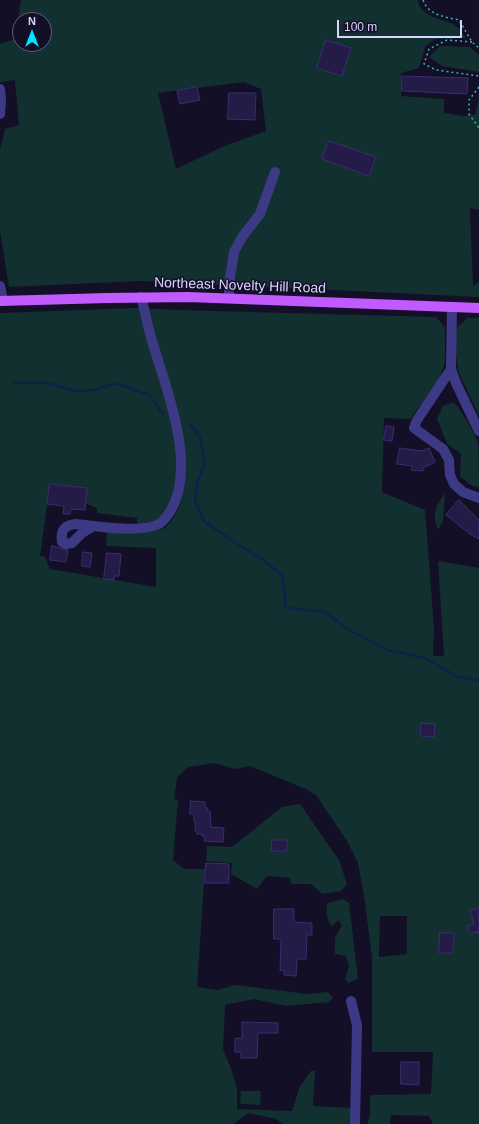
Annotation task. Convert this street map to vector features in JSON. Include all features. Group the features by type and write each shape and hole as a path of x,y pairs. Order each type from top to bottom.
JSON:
{"main road":[{"name":"Northeast Novelty Hill Road","path":"2,301 141,297 229,298 479,308"}],"street":[{"path":"0,88 0,114"},
{"path":"229,298 229,284 234,252 242,238 260,214 275,172"},
{"path":"0,286 2,301"},
{"path":"94,526 139,529 158,525 166,518 173,506 179,485 180,453 176,421 151,339 141,297"},
{"path":"452,308 451,369 456,383 479,431"},
{"path":"451,369 417,420 414,428 443,449 449,460 450,475 454,484 463,492 479,498"},
{"path":"351,1000 357,1025 355,1124"}],"path":[{"path":"423,0 425,6 437,14 459,20 472,42 479,48"},
{"path":"472,42 447,40 429,49 424,64 436,70 479,76"},
{"path":"479,87 469,100 469,114 479,128"}],"green space":[{"path":"21,0 418,0 423,10 432,16 455,25 466,38 435,39 425,47 419,68 401,73 401,96 444,99 444,113 463,116 475,115 479,99 479,210 470,208 473,286 479,282 479,297 140,281 9,287 0,231 0,150 5,129 19,125 15,80 0,82 0,44 12,40 12,52 52,52 52,12 19,12","holes":["244,82 261,89 266,131 222,147 176,169 158,93"]},
{"path":"440,46 470,47 479,55 479,72 442,66 429,57"},
{"path":"136,308 436,317 445,327 445,362 439,380 410,419 384,418 382,492 425,510 434,628 433,656 444,656 438,561 479,568 479,1124 433,1124 429,1116 391,1115 390,1124 367,1124 370,1115 370,1095 431,1094 433,1052 372,1052 372,957 358,863 347,841 316,795 306,789 250,766 235,769 214,763 188,767 177,777 174,799 178,800 173,860 184,869 205,869 197,987 218,990 235,985 307,994 328,992 333,998 329,1002 286,1006 254,999 225,1005 223,1049 237,1088 237,1109 292,1111 300,1086 311,1071 315,1071 313,1106 351,1108 351,1124 283,1124 276,1119 249,1113 235,1124 0,1124 0,313","holes":["182,431 185,466 184,489 177,511 171,521 166,527 150,532 107,531 106,546 156,548 156,587 50,569 45,557 40,556 50,484 87,488 85,503 97,508 97,513 137,518 137,525 154,522 165,514 171,503 180,462","380,916 407,916 407,954 379,957"]},
{"path":"468,318 479,318 479,416 458,371 455,345 455,329"},
{"path":"454,402 468,422 478,443 479,487 472,486 460,476 461,454 447,444 437,419 443,406"},
{"path":"445,493 443,521 438,530 435,515 439,502"},
{"path":"300,804 339,860 347,884 341,891 322,894 311,884 291,884 290,878 267,876 257,889 231,874 232,863 206,861 207,846 232,847 282,807"},
{"path":"343,899 349,903 358,979 348,983 345,979 349,966 346,956 335,954 335,938 342,925 338,920 332,927 327,913 327,903"},
{"path":"241,1091 261,1091 260,1105 240,1104"}],"building":[{"path":"326,40 351,48 342,76 317,68"},
{"path":"402,76 468,78 467,94 402,91"},
{"path":"197,87 200,100 180,104 177,91"},
{"path":"229,93 256,93 255,120 228,119"},
{"path":"329,141 376,157 369,176 322,159"},
{"path":"386,426 394,427 392,441 384,440"},
{"path":"400,448 421,451 429,448 435,462 423,468 423,471 411,470 412,466 397,464"},
{"path":"50,484 87,488 85,510 71,509 70,514 63,514 64,506 47,504"},
{"path":"459,500 479,520 479,539 470,534 446,515"},
{"path":"52,546 68,550 66,562 50,560"},
{"path":"83,552 92,553 90,567 82,566"},
{"path":"107,553 121,554 119,576 114,576 114,580 104,579"},
{"path":"421,723 435,724 434,737 421,736"},
{"path":"191,801 205,802 205,808 208,808 207,811 210,811 211,827 224,828 223,842 204,841 205,836 202,836 202,834 197,834 195,830 196,822 194,822 194,814 190,814"},
{"path":"272,840 287,840 287,851 272,851"},
{"path":"206,863 229,864 229,883 205,883"},
{"path":"479,908 479,934 477,931 470,934 467,926 474,924 470,911"},
{"path":"274,909 294,909 294,922 312,923 312,935 307,935 306,959 297,959 296,976 284,975 284,971 280,970 281,939 274,939"},
{"path":"440,933 454,933 453,953 439,953"},
{"path":"242,1022 278,1023 278,1033 258,1033 257,1058 241,1058 241,1052 235,1052 235,1038 242,1038"},
{"path":"401,1062 419,1062 419,1085 401,1084"}],"waterway":[{"path":"14,383 47,383 76,391 95,390 116,383 149,395 163,414"},
{"path":"190,424 200,437 205,463 198,481 195,501 204,521 262,559 282,575 286,608 325,612 349,630 388,650 425,658 458,677 479,680"}]}
